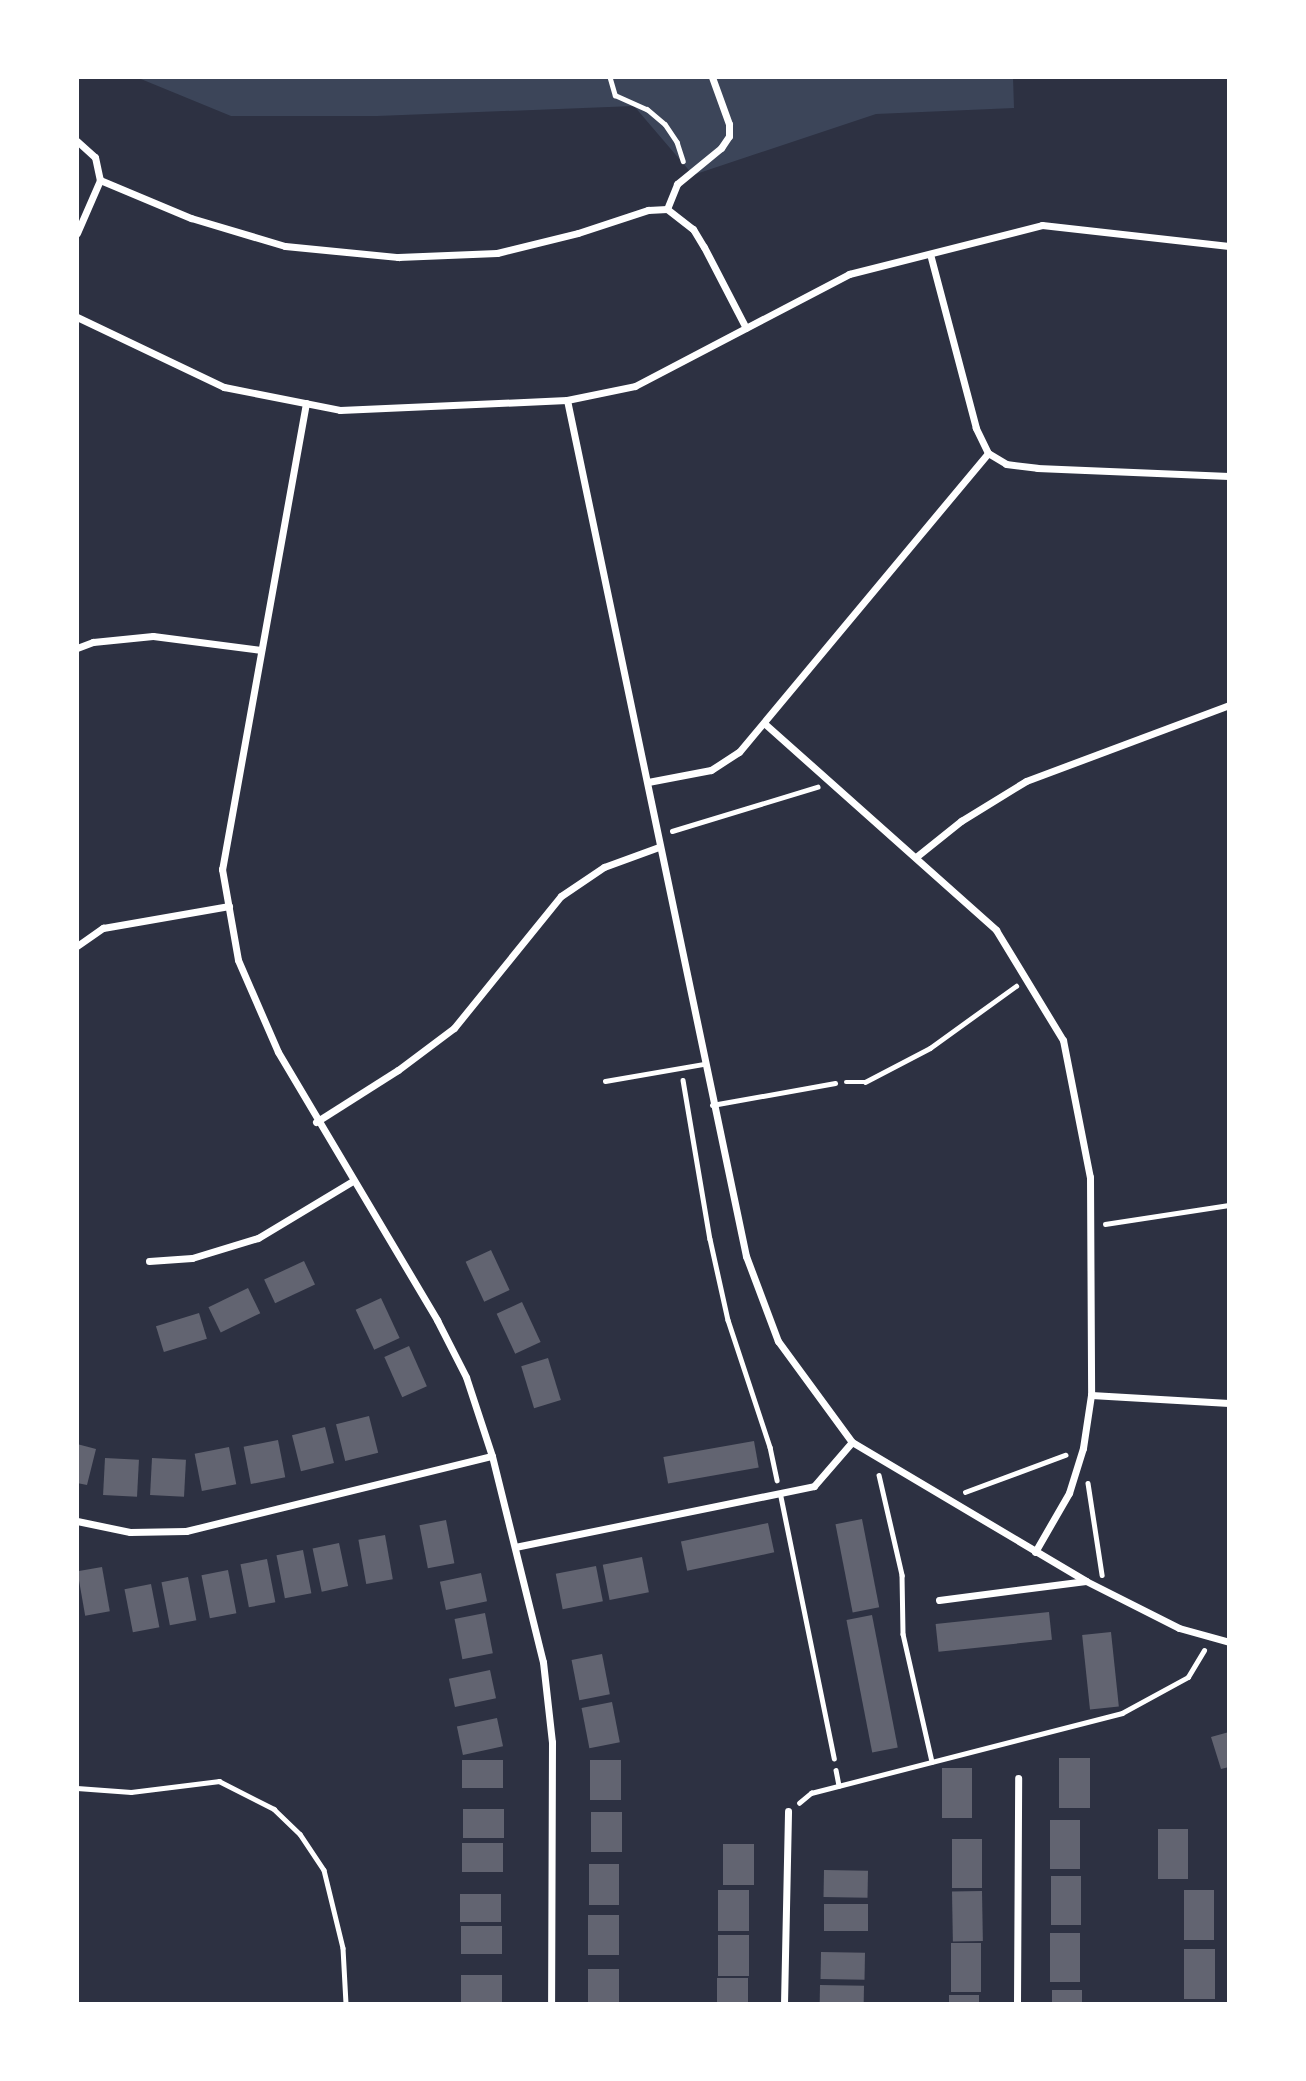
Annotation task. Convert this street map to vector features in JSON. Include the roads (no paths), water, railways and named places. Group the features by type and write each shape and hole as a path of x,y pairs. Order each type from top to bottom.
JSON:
{"street":[{"path":"667,209 677,184 686,173 721,148 729,136 729,124 712,77"},
{"path":"77,141 95,157 100,180 77,233"},
{"path":"100,180 191,218 285,246 342,254 398,257 497,253 578,233 648,210 667,209 693,229 746,328"},
{"path":"77,317 224,387 340,410 567,400 635,386 849,274 1042,225 1229,246"},
{"path":"930,254 976,428 988,453 1006,464 1037,468 1229,476"},
{"path":"567,400 648,782 712,1105 746,1256 778,1341 852,1442 1086,1581 1180,1628 1229,1642"},
{"path":"306,403 222,869 238,960 278,1052 316,1122 437,1320 466,1377 492,1456 543,1662 552,1742 551,2004"},
{"path":"648,782 698,774 725,763 739,752 988,453"},
{"path":"77,648 93,642 153,636 261,650"},
{"path":"916,857 961,821 1026,780 1229,705"},
{"path":"764,723 996,930 1063,1040 1090,1177 1091,1395 1083,1448 1069,1493 1035,1552"},
{"path":"316,1122 398,1070 454,1028 561,896 604,867 659,847"},
{"path":"77,946 103,928 229,906"},
{"path":"149,1261 192,1258 258,1238 353,1181"},
{"path":"1091,1395 1229,1403"},
{"path":"515,1547 814,1486 852,1442"},
{"path":"77,1521 130,1532 186,1531 492,1456"},
{"path":"939,1600 1086,1581"},
{"path":"1017,2004 1018,1778"},
{"path":"784,2004 788,1811"}],"lane":[{"path":"605,1082 703,1064"},
{"path":"712,1105 835,1083"},
{"path":"779,1494 834,1759"}]}
